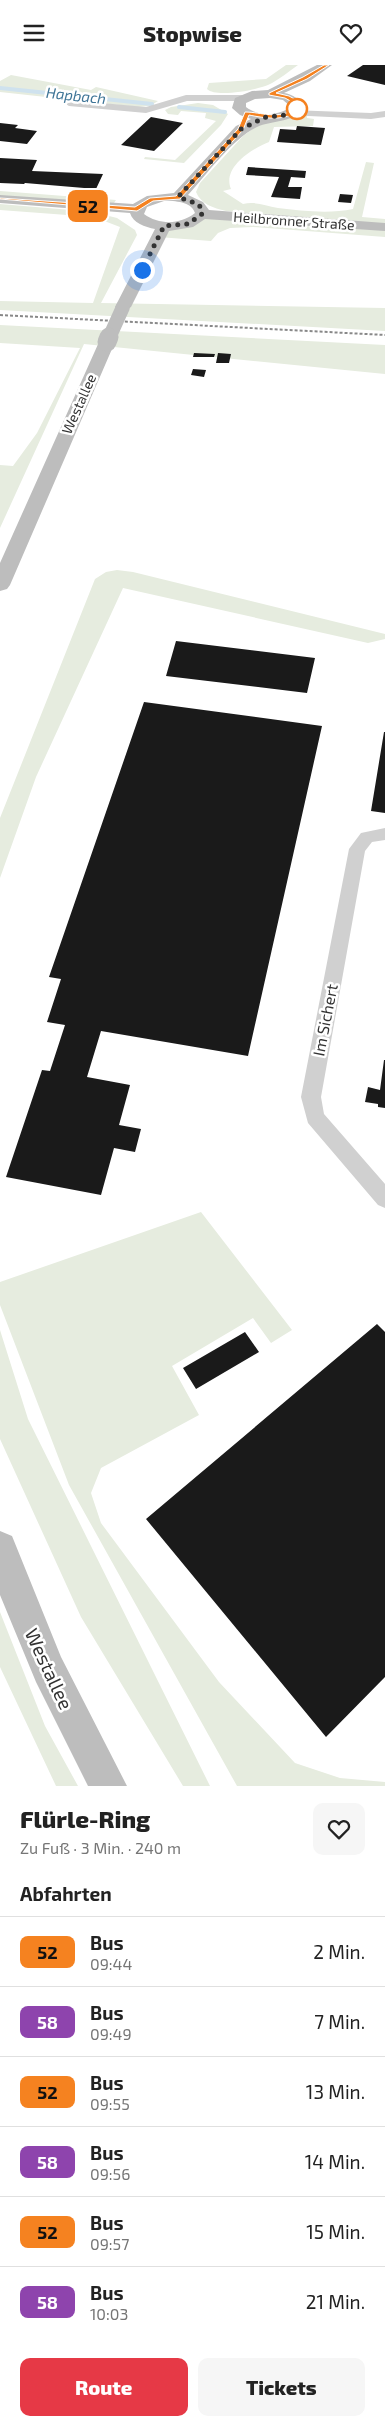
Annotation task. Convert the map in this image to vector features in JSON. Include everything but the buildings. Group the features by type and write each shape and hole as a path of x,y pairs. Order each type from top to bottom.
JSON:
{"main road":[{"path":"243,106 305,78 326,65"},
{"path":"178,197 241,129 293,106 305,78"},
{"path":"270,94 293,106"},
{"path":"243,106 266,117"},
{"path":"241,129 243,106"},
{"path":"178,197 198,204 202,209 202,214 188,224 164,226 142,220 137,215 137,209 152,199 178,197"},
{"path":"0,199 137,209"},
{"name":"Heilbronner Straße","path":"202,214 385,227"},
{"name":"Westallee","path":"0,585 107,342 164,226"},
{"name":"Westallee","path":"0,1548 23,1614 68,1712 108,1786"}],"street":[{"path":"69,103 146,110 186,98 210,99 243,106"},
{"path":"293,106 336,114 371,116 385,114"},
{"name":"Im Sichert","path":"385,834 367,837 357,849 310,1097 315,1117 385,1199"}],"shaded area":[{"path":"286,65 298,65 276,81 262,87 227,93 212,92 207,89 209,83 266,79"},
{"path":"11,75 91,90 96,87 158,101 150,106 138,107 0,92 0,81"},
{"path":"198,103 213,105 228,114 221,125 184,163 144,159 145,157 175,160 216,121 205,118 206,113 181,111 178,115 168,114 165,110 171,107"},
{"path":"307,115 307,118 314,119 313,126 274,127 269,142 247,154 234,167 229,181 231,189 223,191 243,204 256,203 278,208 316,211 353,209 366,162 374,163 362,217 385,219 385,224 226,211 208,205 201,200 196,192 200,183 243,136 261,123"},
{"path":"0,191 116,200 114,203 0,196"},
{"path":"0,204 107,213 109,216 117,218 135,230 137,235 101,303 385,308 385,331 0,310 0,301 93,303 120,227 94,217 0,210"},
{"path":"202,214 385,227 385,237 253,227 230,228 218,233 211,241 158,237 164,226"},
{"path":"0,325 385,345 385,374 84,344 0,528 0,465 13,466 37,433 80,348 0,343"},
{"path":"117,570 133,572 385,634 385,639 368,643 123,588 36,777 0,878 0,818 95,579 106,572"},
{"path":"201,1212 292,1330 271,1343 253,1318 172,1366 199,1415 101,1468 91,1493 101,1523 219,1682 295,1763 340,1778 385,1782 385,1786 237,1786 69,1485 0,1305 0,1282"},
{"path":"0,1330 28,1419 210,1786 183,1786 81,1617 0,1439"},
{"path":"0,1612 45,1726 78,1786 56,1786 0,1667"}],"waterway":[{"name":"Hapbach","path":"0,88 152,104"},
{"name":"Hapbach","path":"179,107 225,112"}],"railway":[{"path":"0,315 385,335"}],"bus line":[{"name":"52","path":"0,199 137,209 152,199 178,197 241,129 247,113 262,117 280,117 293,112 298,106 293,99 270,94 305,78 326,65"}],"route":[{"path":"142,270 164,226 188,224 197,220 202,214 202,209 198,204 178,197 227,143 241,129 266,117 280,117 297,109"}]}
